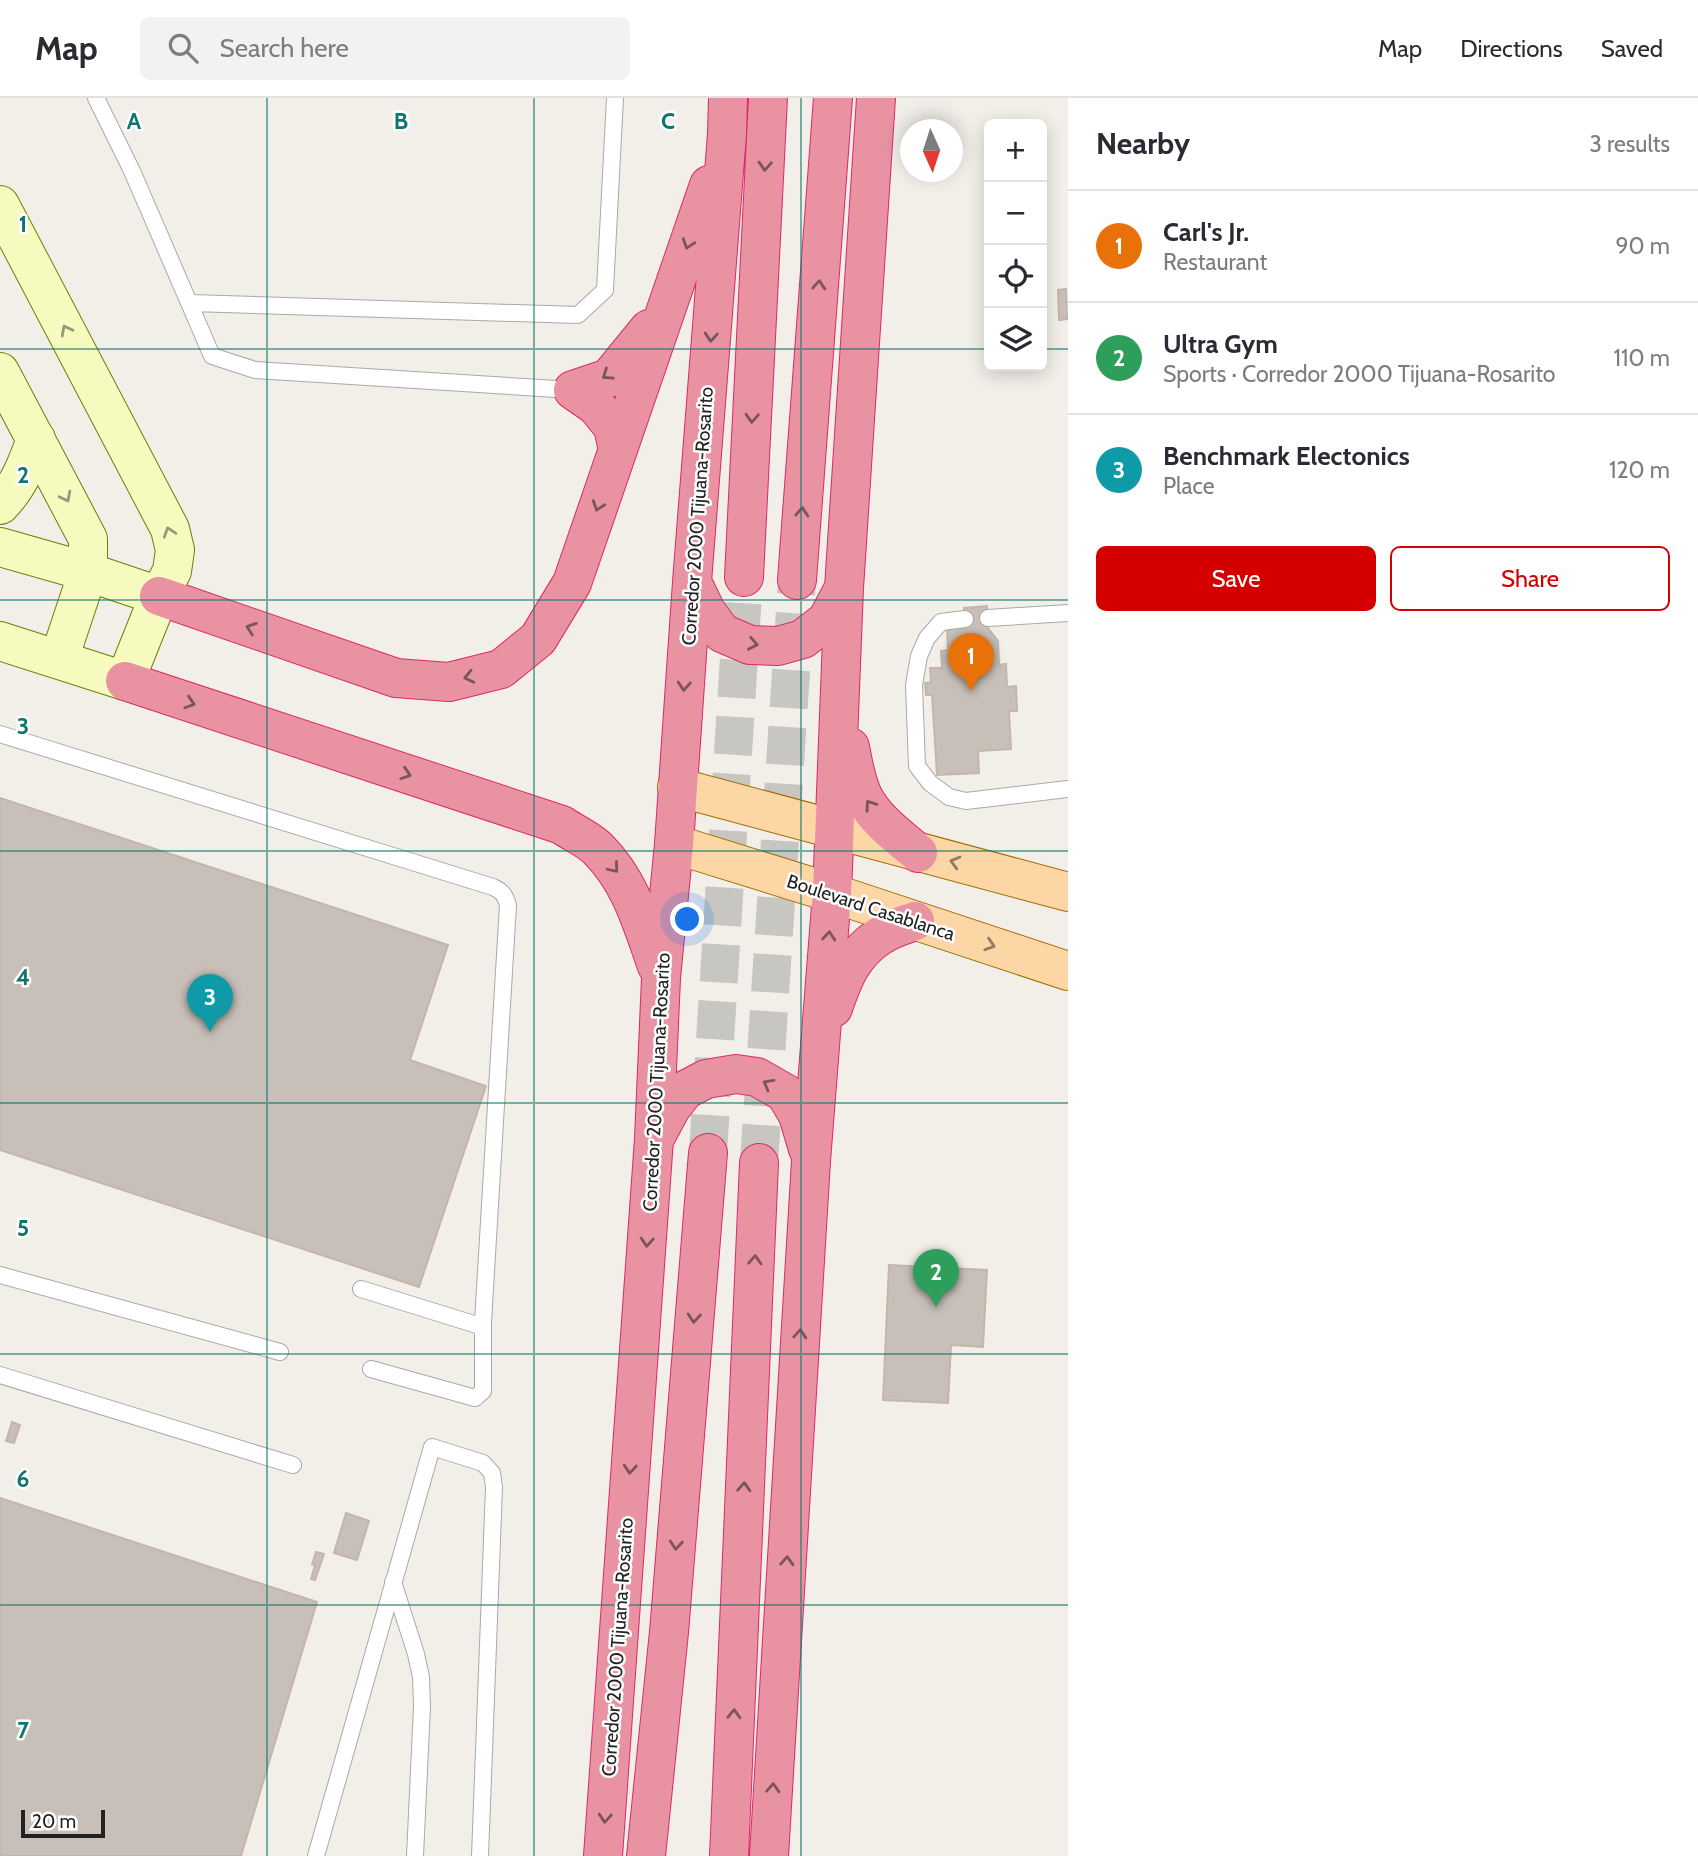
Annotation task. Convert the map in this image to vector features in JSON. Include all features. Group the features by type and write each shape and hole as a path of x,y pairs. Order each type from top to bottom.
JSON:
{"highway":[{"path":"744,577 768,98"},
{"path":"797,580 833,98"},
{"path":"769,1856 811,1161 832,893 844,588 876,98"},
{"path":"159,596 396,678 449,682 501,669 538,639 572,583 667,305 727,116"},
{"name":"Corredor 2000 Tijuana-Rosarito","path":"603,1856 654,1139 661,978 674,844 727,116"},
{"path":"573,390 609,378 667,305"},
{"path":"573,390 596,407 612,427 618,450"},
{"path":"692,582 706,611 722,633 750,645 769,646 803,639 827,620 844,588"},
{"path":"125,681 562,825 597,848 623,878 661,978"},
{"path":"841,696 853,765 863,796 881,822 918,853"},
{"path":"819,1050 844,977 861,951 881,935 915,921"},
{"path":"654,1139 671,1108 685,1090 706,1079 736,1074 757,1077 785,1093 798,1115 811,1161"},
{"path":"646,1856 670,1618 708,1153"},
{"path":"729,1856 759,1163"}],"main road":[{"path":"0,205 170,528 174,550 172,571 159,596 125,681 0,641"},
{"path":"0,372 88,539 88,572 59,659"},
{"path":"0,505 23,475 36,439"},
{"path":"0,547 159,596"},
{"path":"677,787 1068,892"},
{"name":"Boulevard Casablanca","path":"674,844 1068,971"}],"lane":[{"path":"96,98 132,171 212,356 255,370 573,390"},
{"path":"191,303 578,315 605,290 615,98"},
{"path":"988,618 1068,613"},
{"path":"965,619 941,622 927,638 919,656 914,685 917,766 930,783 949,797 965,802 1068,789"},
{"path":"0,734 500,890 505,896 508,905 483,1322 483,1391 475,1398 371,1369"},
{"path":"0,1275 280,1352"},
{"path":"361,1289 477,1325 483,1322"},
{"path":"0,1374 293,1465"},
{"path":"316,1856 432,1447 483,1463 492,1473 494,1487 480,1856"},
{"path":"393,1582 421,1677 415,1856"}],"building":[{"path":"1066,289 1067,319 1059,320 1058,290"},
{"path":"987,606 988,628 998,641 999,665 1006,664 1007,687 1016,686 1017,711 1009,711 1011,749 978,751 979,773 937,775 932,695 926,695 925,683 931,682 930,668 942,668 941,651 948,650 947,628 966,627 964,608"},
{"path":"0,798 448,945 410,1060 486,1086 419,1287 0,1150"},
{"path":"889,1265 987,1270 983,1347 951,1345 948,1403 883,1400"},
{"path":"12,1422 20,1425 14,1443 6,1441"},
{"path":"0,1498 317,1602 241,1856 0,1856"},
{"path":"346,1513 369,1521 357,1560 334,1553"},
{"path":"316,1552 324,1554 315,1580 311,1579"}],"tunnel":[{"path":"708,1153 744,577"},
{"path":"759,1163 797,580"}],"place":[{"name":"Carl's Jr.","path":"971,691"},
{"name":"Benchmark Electonics","path":"210,1032"},
{"name":"Ultra Gym","path":"936,1307"}]}
